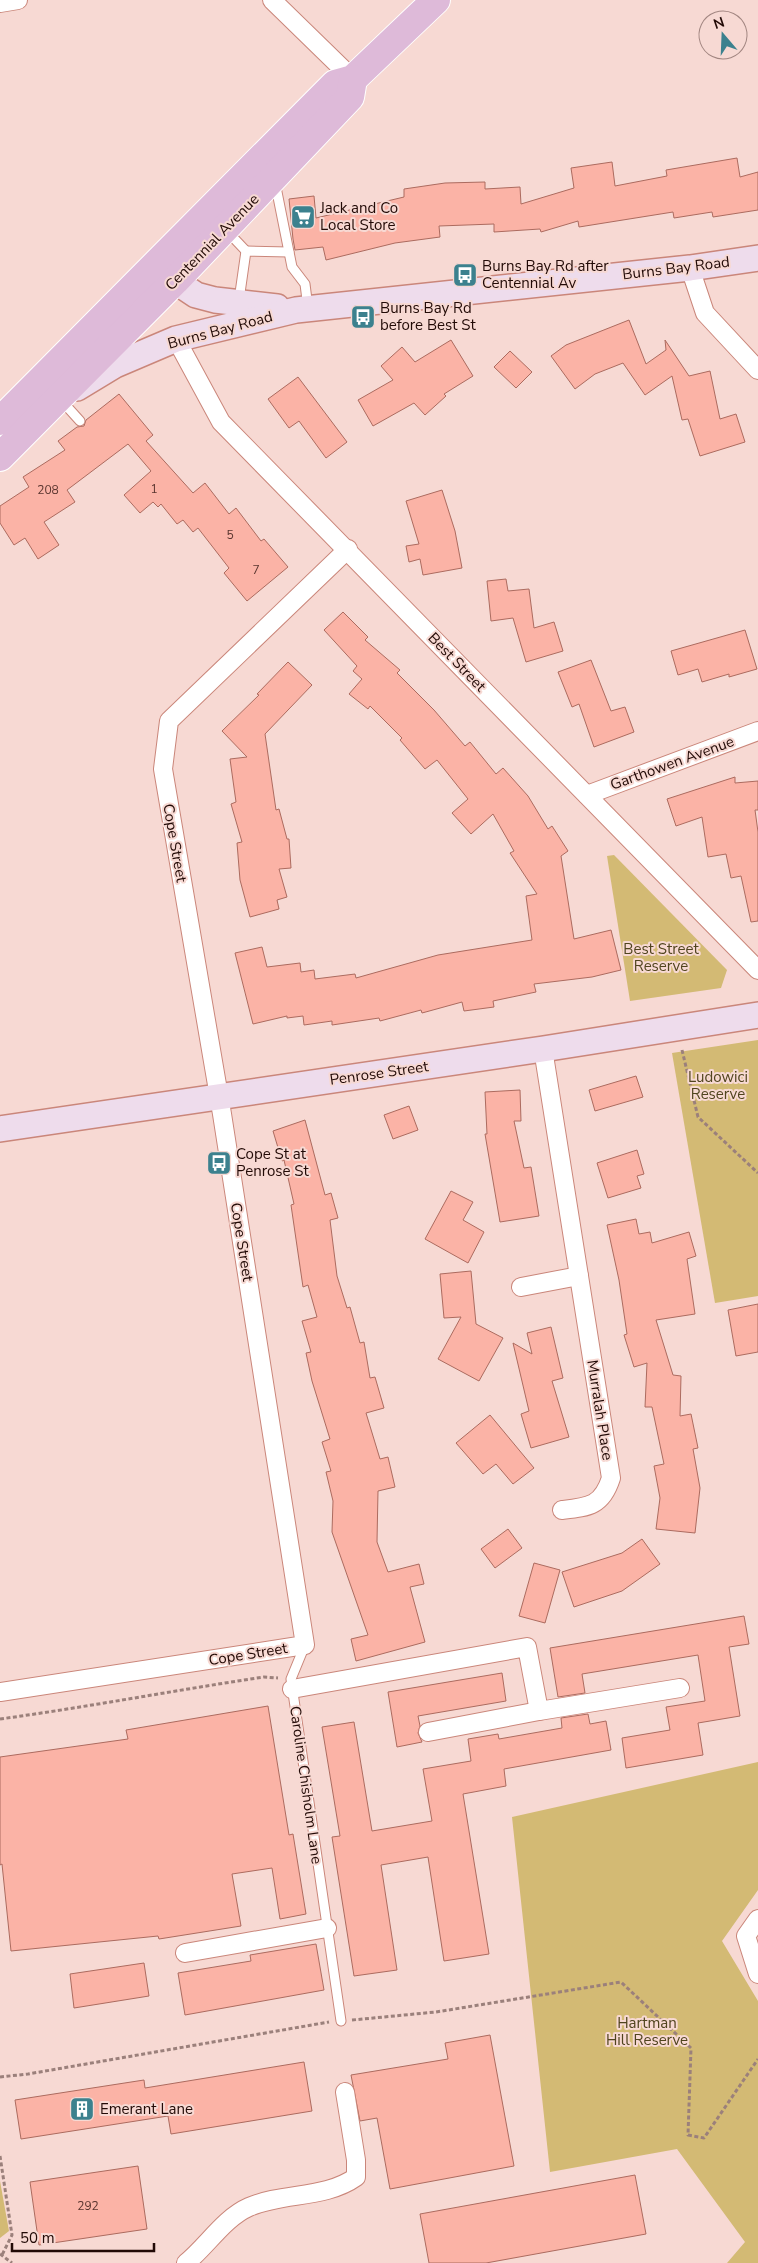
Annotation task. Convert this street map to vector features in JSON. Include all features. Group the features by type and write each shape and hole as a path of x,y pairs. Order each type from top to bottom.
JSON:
{"main road":[{"name":"Centennial Avenue","path":"51,389 135,285 335,84 353,78 436,0"},
{"name":"Centennial Avenue","path":"51,389 174,281 350,97 353,78"},
{"name":"Burns Bay Road","path":"0,421 51,389"},
{"name":"Burns Bay Road","path":"0,457 51,389"}],"street":[{"path":"0,3 18,0"},
{"path":"272,0 353,78"},
{"name":"Burns Bay Road","path":"51,389 176,339 222,326 302,309 690,268 758,258"},
{"path":"690,268 705,313 758,370"},
{"path":"135,285 174,281"},
{"name":"Burns Bay Road","path":"174,281 196,295 215,300 302,309"},
{"name":"Best Street","path":"176,339 221,422 348,549 758,970"},
{"name":"Cope Street","path":"0,1692 305,1645 219,1096 163,769 169,721 348,549"},
{"name":"Garthowen Avenue","path":"587,795 758,731"},
{"name":"Penrose Street","path":"0,1129 543,1049 758,1015"},
{"name":"Murralah Place","path":"543,1049 611,1478 607,1491 598,1502 582,1508 562,1510"},
{"path":"521,1287 579,1276"},
{"path":"292,1684 527,1647 539,1711"},
{"path":"428,1732 539,1711 680,1688"},
{"path":"758,1919 746,1936 758,1974"},
{"path":"185,1953 327,1928"},
{"path":"186,2263 203,2250 226,2223 247,2208 266,2201 326,2191 344,2185 356,2177 356,2160 345,2092"}],"lane":[{"path":"274,177 292,267 305,284 302,309"},
{"path":"224,229 246,251 288,252"},
{"path":"239,303 246,251"},
{"path":"51,389 80,421"},
{"path":"292,1684 305,1645"},
{"name":"Caroline Chisholm Lane","path":"292,1684 341,2021"}],"path":[{"path":"682,1050 698,1117 758,1173"},
{"path":"0,1719 105,1705 166,1691 264,1676 292,1684"},
{"path":"0,2077 28,2074 178,2047 341,2021 436,2012 621,1982 691,2048 688,2135 704,2138 758,2059"},
{"path":"0,2156 12,2236 1,2254 12,2263"}],"green space":[{"name":"Best Street Reserve","path":"614,855 727,970 721,988 630,1001 607,856"},
{"name":"Ludowici Reserve","path":"758,1040 758,1296 715,1303 672,1053"},
{"name":"Hartman Hill Reserve","path":"758,1762 758,1890 722,1941 758,2001 758,2263 727,2263 745,2242 677,2149 550,2172 512,1817"},
{"path":"0,2181 9,2231 0,2238"}],"building":[{"path":"737,158 740,177 758,172 758,210 713,217 712,212 674,218 673,212 579,227 578,221 541,232 540,229 494,232 494,224 439,226 440,237 395,243 326,260 323,247 295,250 289,199 314,196 316,218 404,197 404,189 445,183 485,182 485,189 520,187 521,204 574,188 571,168 612,162 615,186 667,176 666,170"},
{"path":"629,320 646,364 666,350 665,340 689,376 710,371 720,419 736,414 745,442 700,456 688,419 682,420 672,376 645,395 623,363 595,374 575,389 551,356 566,345"},
{"path":"451,340 473,376 444,394 446,396 425,415 414,403 373,426 358,400 393,380 381,366 402,347 415,362"},
{"path":"510,351 532,372 516,388 494,367"},
{"path":"298,377 347,442 326,458 299,421 289,428 268,399"},
{"path":"119,394 153,435 146,441 193,493 205,483 229,514 236,508 261,541 264,539 288,567 247,601 224,573 229,568 198,528 193,532 183,520 177,524 161,504 158,507 153,502 140,513 124,495 151,471 128,444 67,490 75,502 44,522 59,545 38,559 25,538 14,545 0,523 0,506 29,487 23,477 65,450 58,441 77,427 84,426 86,420"},
{"path":"442,490 455,531 462,568 423,575 420,559 409,562 406,546 419,544 406,501"},
{"path":"506,579 508,591 529,589 534,628 554,622 563,651 526,662 513,618 491,621 487,581"},
{"path":"343,612 368,637 365,640 400,670 397,673 434,710 465,746 470,742 496,774 503,768 528,796 548,829 552,826 568,851 561,856 574,939 611,930 621,970 592,977 534,984 536,992 493,1001 494,1007 464,1011 462,1002 422,1013 421,1010 380,1021 379,1018 332,1025 332,1021 304,1025 303,1016 287,1018 287,1016 253,1024 235,953 262,947 267,967 300,963 301,972 314,970 315,979 355,974 356,978 438,955 532,940 526,896 537,894 510,853 514,851 493,814 471,834 452,813 468,799 437,760 425,769 400,740 402,738 370,706 368,709 349,694 362,679 353,671 357,666 324,630"},
{"path":"745,630 757,669 729,677 729,674 702,682 698,669 678,675 671,651"},
{"path":"591,660 611,711 625,707 634,732 594,747 579,704 572,707 558,672"},
{"path":"288,662 312,685 265,734 276,810 279,809 287,839 289,839 291,868 279,869 287,897 277,900 279,909 250,917 240,880 237,843 242,842 231,804 236,802 230,759 247,757 222,731 259,695 257,694"},
{"path":"735,777 735,783 758,781 758,810 755,810 758,832 758,921 751,922 741,876 731,878 726,854 708,857 702,817 676,826 667,799"},
{"path":"636,1076 643,1097 595,1111 589,1090"},
{"path":"520,1090 521,1121 514,1121 524,1168 531,1167 539,1216 500,1222 485,1134 487,1134 485,1092"},
{"path":"409,1106 418,1130 393,1139 384,1115"},
{"path":"305,1120 325,1195 331,1193 338,1218 330,1220 337,1276 347,1308 350,1307 360,1343 364,1342 370,1378 375,1377 384,1408 366,1413 380,1459 388,1457 395,1487 378,1491 377,1542 388,1572 419,1564 424,1584 410,1587 425,1642 356,1661 351,1639 368,1635 332,1532 333,1501 326,1472 331,1471 322,1442 330,1439 312,1381 306,1353 311,1352 302,1321 317,1317 308,1285 303,1287 291,1205 294,1204 284,1160 282,1161 273,1131"},
{"path":"637,1150 644,1174 637,1176 641,1188 608,1198 597,1163"},
{"path":"451,1191 473,1202 463,1220 484,1232 468,1263 425,1239"},
{"path":"636,1219 639,1234 650,1232 652,1243 689,1232 696,1256 687,1259 695,1314 656,1320 673,1375 681,1376 680,1416 691,1414 698,1448 693,1449 700,1488 695,1533 656,1529 660,1498 654,1466 664,1464 652,1407 645,1407 647,1363 634,1367 624,1335 627,1334 619,1280 607,1225"},
{"path":"471,1271 476,1324 503,1338 479,1381 438,1359 461,1317 444,1318 440,1274"},
{"path":"758,1304 758,1352 736,1356 728,1310"},
{"path":"551,1327 563,1378 552,1381 569,1437 531,1448 521,1414 529,1411 513,1343 532,1354 527,1333"},
{"path":"490,1415 534,1468 513,1484 496,1464 483,1474 456,1443"},
{"path":"508,1529 522,1548 495,1568 481,1549"},
{"path":"642,1539 660,1564 622,1591 574,1607 562,1572 622,1553"},
{"path":"534,1563 560,1570 545,1623 519,1616"},
{"path":"744,1616 749,1644 729,1647 740,1716 698,1723 703,1755 626,1768 622,1738 670,1730 666,1707 705,1701 698,1655 582,1674 585,1693 558,1697 550,1648"},
{"path":"502,1673 506,1701 418,1716 420,1726 418,1733 422,1742 397,1747 388,1692"},
{"path":"268,1706 289,1835 293,1834 306,1914 280,1919 272,1868 232,1874 241,1926 159,1939 158,1936 11,1951 2,1864 0,1865 0,1757 128,1739 126,1730"},
{"path":"588,1714 590,1724 606,1721 611,1750 504,1769 506,1786 463,1794 489,1954 444,1961 428,1857 381,1865 397,1970 354,1976 332,1837 340,1836 322,1727 354,1722 372,1831 432,1821 423,1769 471,1761 468,1739 498,1734 499,1739 562,1728 561,1718"},
{"path":"316,1944 324,1990 185,2015 178,1973 251,1961 250,1955"},
{"path":"144,1963 149,1996 74,2008 70,1974"},
{"path":"490,2035 514,2166 390,2189 377,2118 360,2121 351,2075 448,2059 445,2043"},
{"path":"304,2062 312,2111 171,2134 168,2116 21,2139 15,2100 144,2080 145,2088"},
{"path":"138,2166 147,2229 39,2245 30,2182"},
{"path":"635,2175 646,2234 486,2263 429,2263 420,2214"}],"place":[{"name":"Jack and Co Local Store","path":"303,217"},
{"name":"Burns Bay Rd after Centennial Av","path":"465,275"},
{"name":"Burns Bay Rd before Best St","path":"363,317"},
{"name":"Cope St at Penrose St","path":"219,1163"},
{"name":"Emerant Lane","path":"82,2109"}]}
